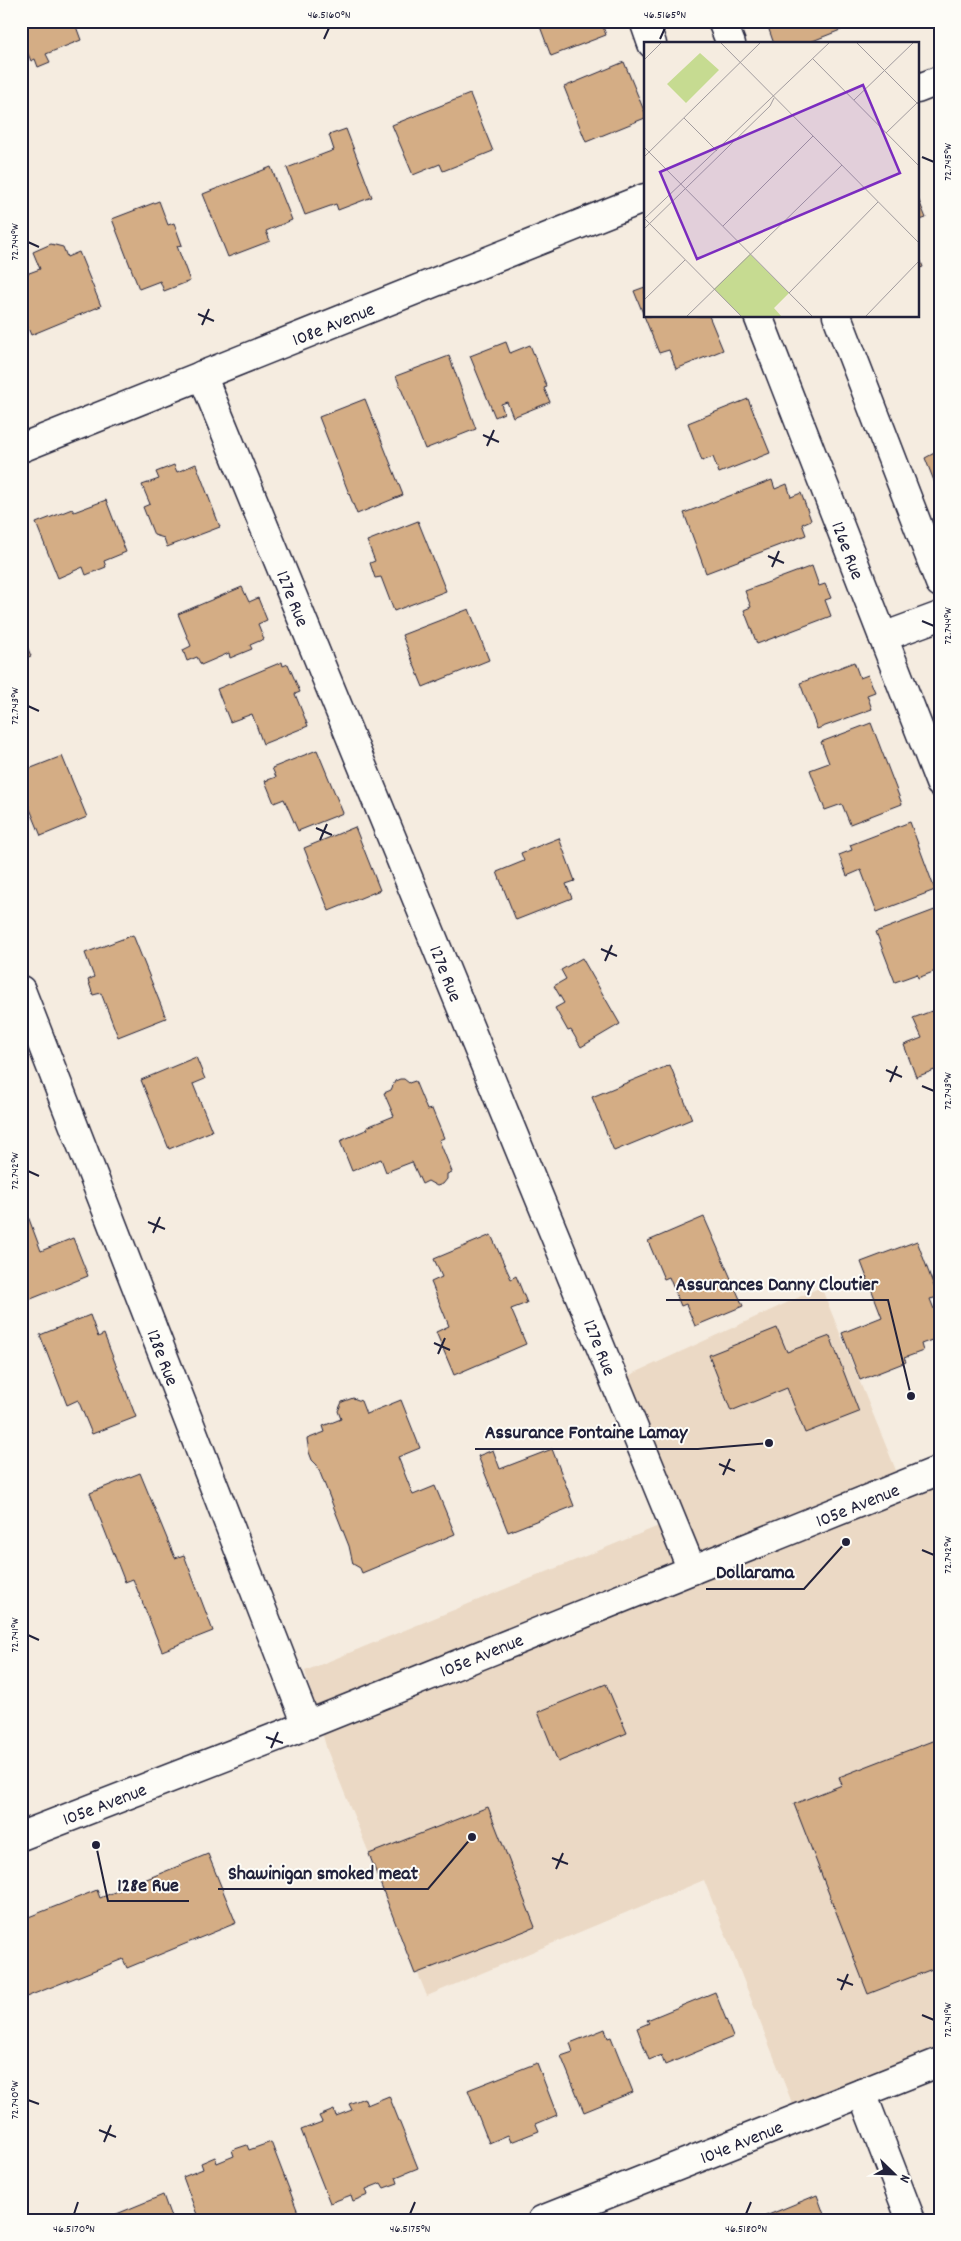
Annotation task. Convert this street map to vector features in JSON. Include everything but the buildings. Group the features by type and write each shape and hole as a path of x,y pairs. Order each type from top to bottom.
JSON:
{"street":[{"path":"644,21 651,42"},
{"path":"722,21 730,42"},
{"path":"918,89 940,80"},
{"name":"108e Avenue","path":"21,448 644,198"},
{"name":"126e Rue","path":"759,318 940,783"},
{"path":"838,318 940,582"},
{"name":"127e Rue","path":"202,375 692,1570"},
{"path":"883,637 940,616"},
{"name":"128e Rue","path":"21,990 306,1725"},
{"name":"105e Avenue","path":"21,1836 306,1725 940,1470"},
{"name":"104e Avenue","path":"542,2220 940,2062"},
{"path":"862,2093 910,2220"}],"shaded area":[{"path":"821,1287 902,1485 940,1470 940,2062 798,2118 704,1880 427,1996 327,1750 305,1671 671,1521 615,1382"}],"place":[{"name":"Assurances Danny Cloutier","path":"911,1396"},
{"name":"Assurance Fontaine Lamay","path":"769,1443"},
{"name":"Dollarama","path":"846,1542"},
{"name":"Shawinigan smoked meat","path":"472,1837"},
{"name":"128e Rue","path":"96,1845"}]}
